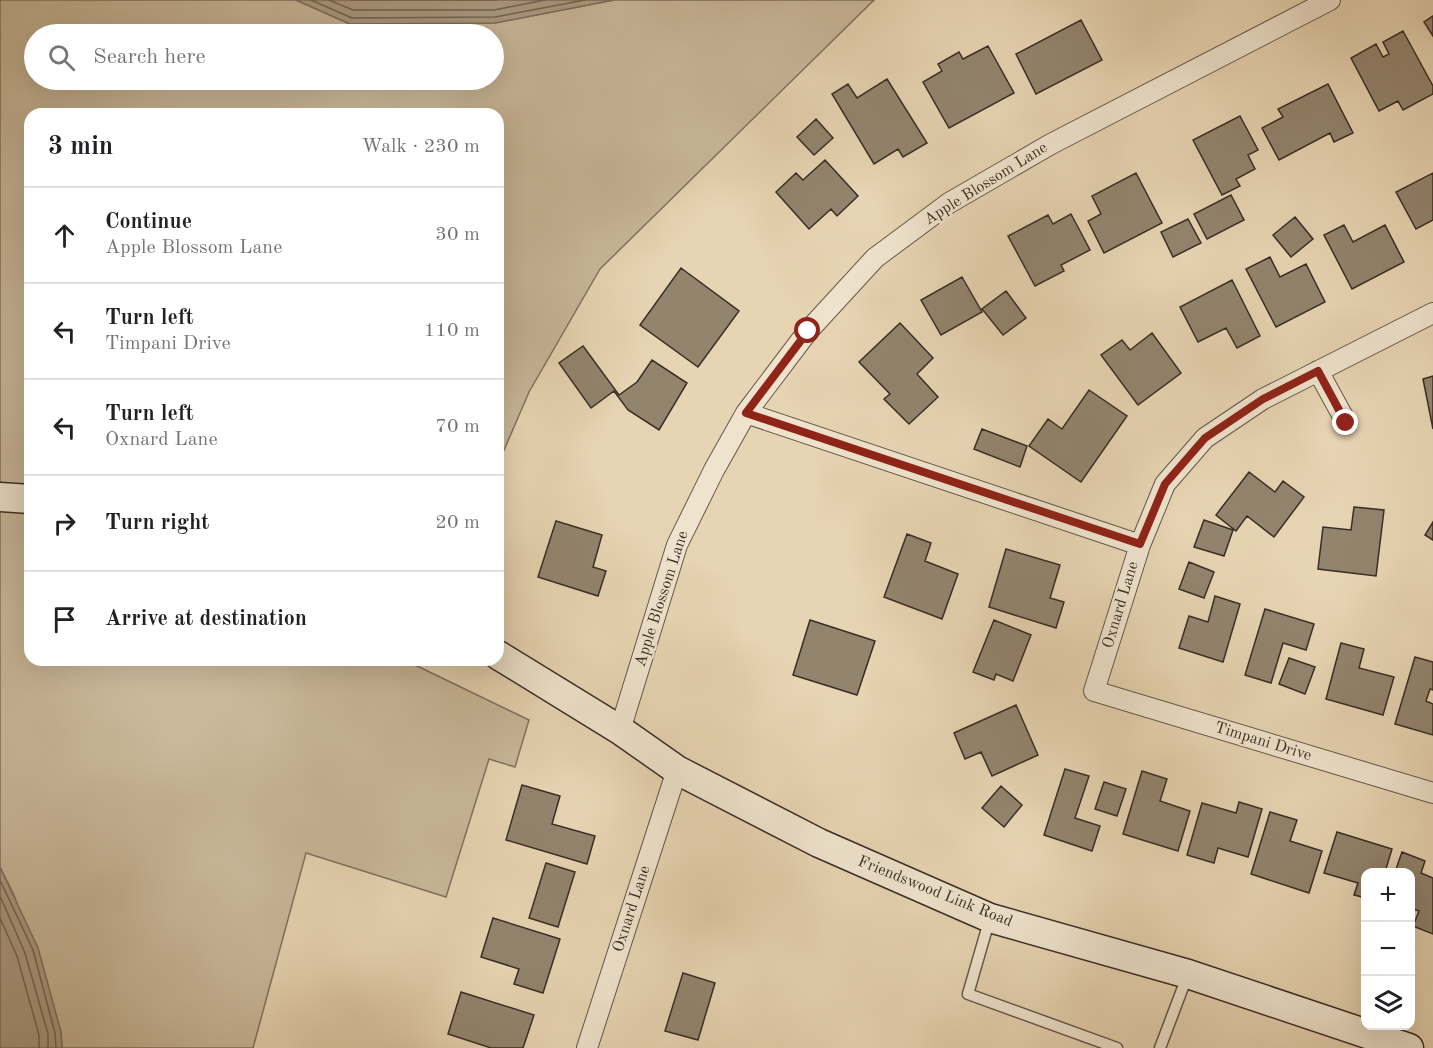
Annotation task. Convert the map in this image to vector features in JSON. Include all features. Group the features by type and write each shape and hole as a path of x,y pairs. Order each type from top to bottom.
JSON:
{"main road":[{"path":"0,496 24,498"},
{"name":"Friendswood Link Road","path":"504,659 620,730 677,770 819,843 990,918 1188,974 1409,1048"}],"street":[{"name":"Apple Blossom Lane","path":"620,730 677,545 714,470 746,413 808,331 875,258 949,203 1051,144 1330,0"},
{"name":"Oxnard Lane","path":"1094,691 1140,544 1165,484 1205,438 1263,399 1433,313"},
{"path":"1318,371 1346,423"},
{"path":"746,413 1140,544"},
{"name":"Timpani Drive","path":"1094,691 1433,793"},
{"name":"Oxnard Lane","path":"587,1048 677,770"}],"lane":[{"path":"990,918 968,994 1117,1048"},
{"path":"1160,1048 1188,974"}],"shaded area":[{"path":"0,0 296,0 350,24 495,23 614,0 874,0 600,269 529,392 504,450 504,108 24,108 24,666 417,666 529,720 515,767 489,759 446,897 306,853 253,1048 62,1048 61,1032 14,895 0,867"}],"water":[{"path":"296,0 614,0 495,23 350,24"},
{"path":"0,867 38,948 61,1032 62,1048 0,1048"}],"building":[{"path":"1433,16 1433,36 1424,22"},
{"path":"1081,20 1102,60 1036,94 1016,54"},
{"path":"1403,31 1433,86 1433,94 1403,110 1398,101 1379,111 1351,58 1376,44 1383,57 1389,54 1383,42"},
{"path":"988,46 1014,93 949,128 923,82 942,71 938,64 959,52 963,59"},
{"path":"887,79 927,143 903,157 898,149 874,164 832,94 848,84 857,98"},
{"path":"1328,84 1353,133 1334,142 1330,133 1279,160 1262,128 1283,117 1278,109"},
{"path":"1240,116 1258,150 1248,155 1255,169 1236,179 1240,186 1222,195 1193,140"},
{"path":"816,119 833,138 814,155 797,137"},
{"path":"825,160 858,196 837,216 831,209 809,229 776,192 796,173 803,180"},
{"path":"1136,173 1162,223 1104,253 1088,221 1101,214 1092,196"},
{"path":"1433,173 1433,220 1416,229 1396,192"},
{"path":"1231,195 1244,220 1207,239 1194,214"},
{"path":"1071,214 1090,250 1061,265 1064,271 1035,286 1008,236 1048,215 1053,224"},
{"path":"1295,217 1313,239 1291,257 1273,235"},
{"path":"1188,219 1201,243 1173,257 1161,232"},
{"path":"1344,225 1353,242 1385,225 1404,262 1352,289 1324,235"},
{"path":"1270,257 1280,277 1306,264 1325,302 1276,327 1246,269"},
{"path":"681,268 739,311 698,367 640,325"},
{"path":"962,277 982,312 941,335 921,300"},
{"path":"1232,280 1260,336 1237,348 1226,328 1198,342 1180,307"},
{"path":"1006,291 1026,318 1003,335 982,309"},
{"path":"900,323 933,358 917,374 938,397 909,424 884,399 890,394 859,362"},
{"path":"1152,333 1181,373 1138,405 1101,355 1122,340 1130,350"},
{"path":"583,346 619,395 637,382 652,360 687,383 659,430 628,410 614,391 591,408 559,363"},
{"path":"1433,376 1433,429 1423,379"},
{"path":"1089,390 1127,416 1081,482 1029,446 1048,419 1062,429"},
{"path":"982,429 1027,446 1020,467 974,449"},
{"path":"1249,472 1275,492 1283,481 1304,497 1274,537 1247,516 1236,531 1216,515"},
{"path":"1354,507 1384,510 1376,576 1318,569 1323,527 1351,530"},
{"path":"1204,520 1233,530 1224,556 1194,547"},
{"path":"556,521 602,535 593,567 606,571 598,596 538,577"},
{"path":"1433,522 1433,540 1425,535"},
{"path":"907,534 931,543 925,561 958,574 942,619 884,597"},
{"path":"1006,549 1060,565 1050,598 1064,602 1056,628 989,607"},
{"path":"1189,562 1214,572 1204,598 1179,589"},
{"path":"1215,596 1240,604 1223,662 1179,648 1189,616 1208,622"},
{"path":"1265,609 1314,624 1306,650 1283,643 1271,683 1245,675"},
{"path":"810,620 875,641 857,695 793,675"},
{"path":"994,620 1031,635 1013,681 996,674 994,680 973,672"},
{"path":"1341,643 1364,649 1359,668 1394,677 1383,715 1326,699"},
{"path":"1415,657 1433,662 1433,690 1430,689 1426,701 1433,704 1433,735 1395,724"},
{"path":"1289,658 1315,667 1305,694 1279,684"},
{"path":"1016,705 1038,755 992,776 981,752 965,759 954,733"},
{"path":"1065,769 1089,776 1075,818 1100,826 1092,851 1044,835"},
{"path":"1142,771 1167,779 1160,801 1190,811 1178,851 1123,834"},
{"path":"1104,782 1126,789 1117,816 1095,809"},
{"path":"522,785 560,796 552,824 595,836 587,864 506,840"},
{"path":"1001,786 1022,805 1004,827 982,808"},
{"path":"1239,802 1262,809 1248,857 1218,848 1214,863 1187,855 1202,803 1236,813"},
{"path":"1270,812 1297,820 1290,841 1322,851 1309,893 1251,874"},
{"path":"1337,832 1392,849 1386,868 1361,868 1361,897 1354,895 1358,883 1324,873"},
{"path":"1402,852 1425,861 1421,873 1433,878 1433,934 1415,927 1419,911 1415,910 1415,868 1396,868"},
{"path":"546,863 575,872 558,927 529,918"},
{"path":"493,918 560,939 543,993 514,984 519,969 481,957"},
{"path":"683,973 715,983 698,1040 665,1031"},
{"path":"461,992 534,1015 523,1048 491,1048 448,1034"}],"route":[{"path":"808,331 746,413 1140,544 1165,484 1205,438 1263,399 1318,371 1346,423"}]}
